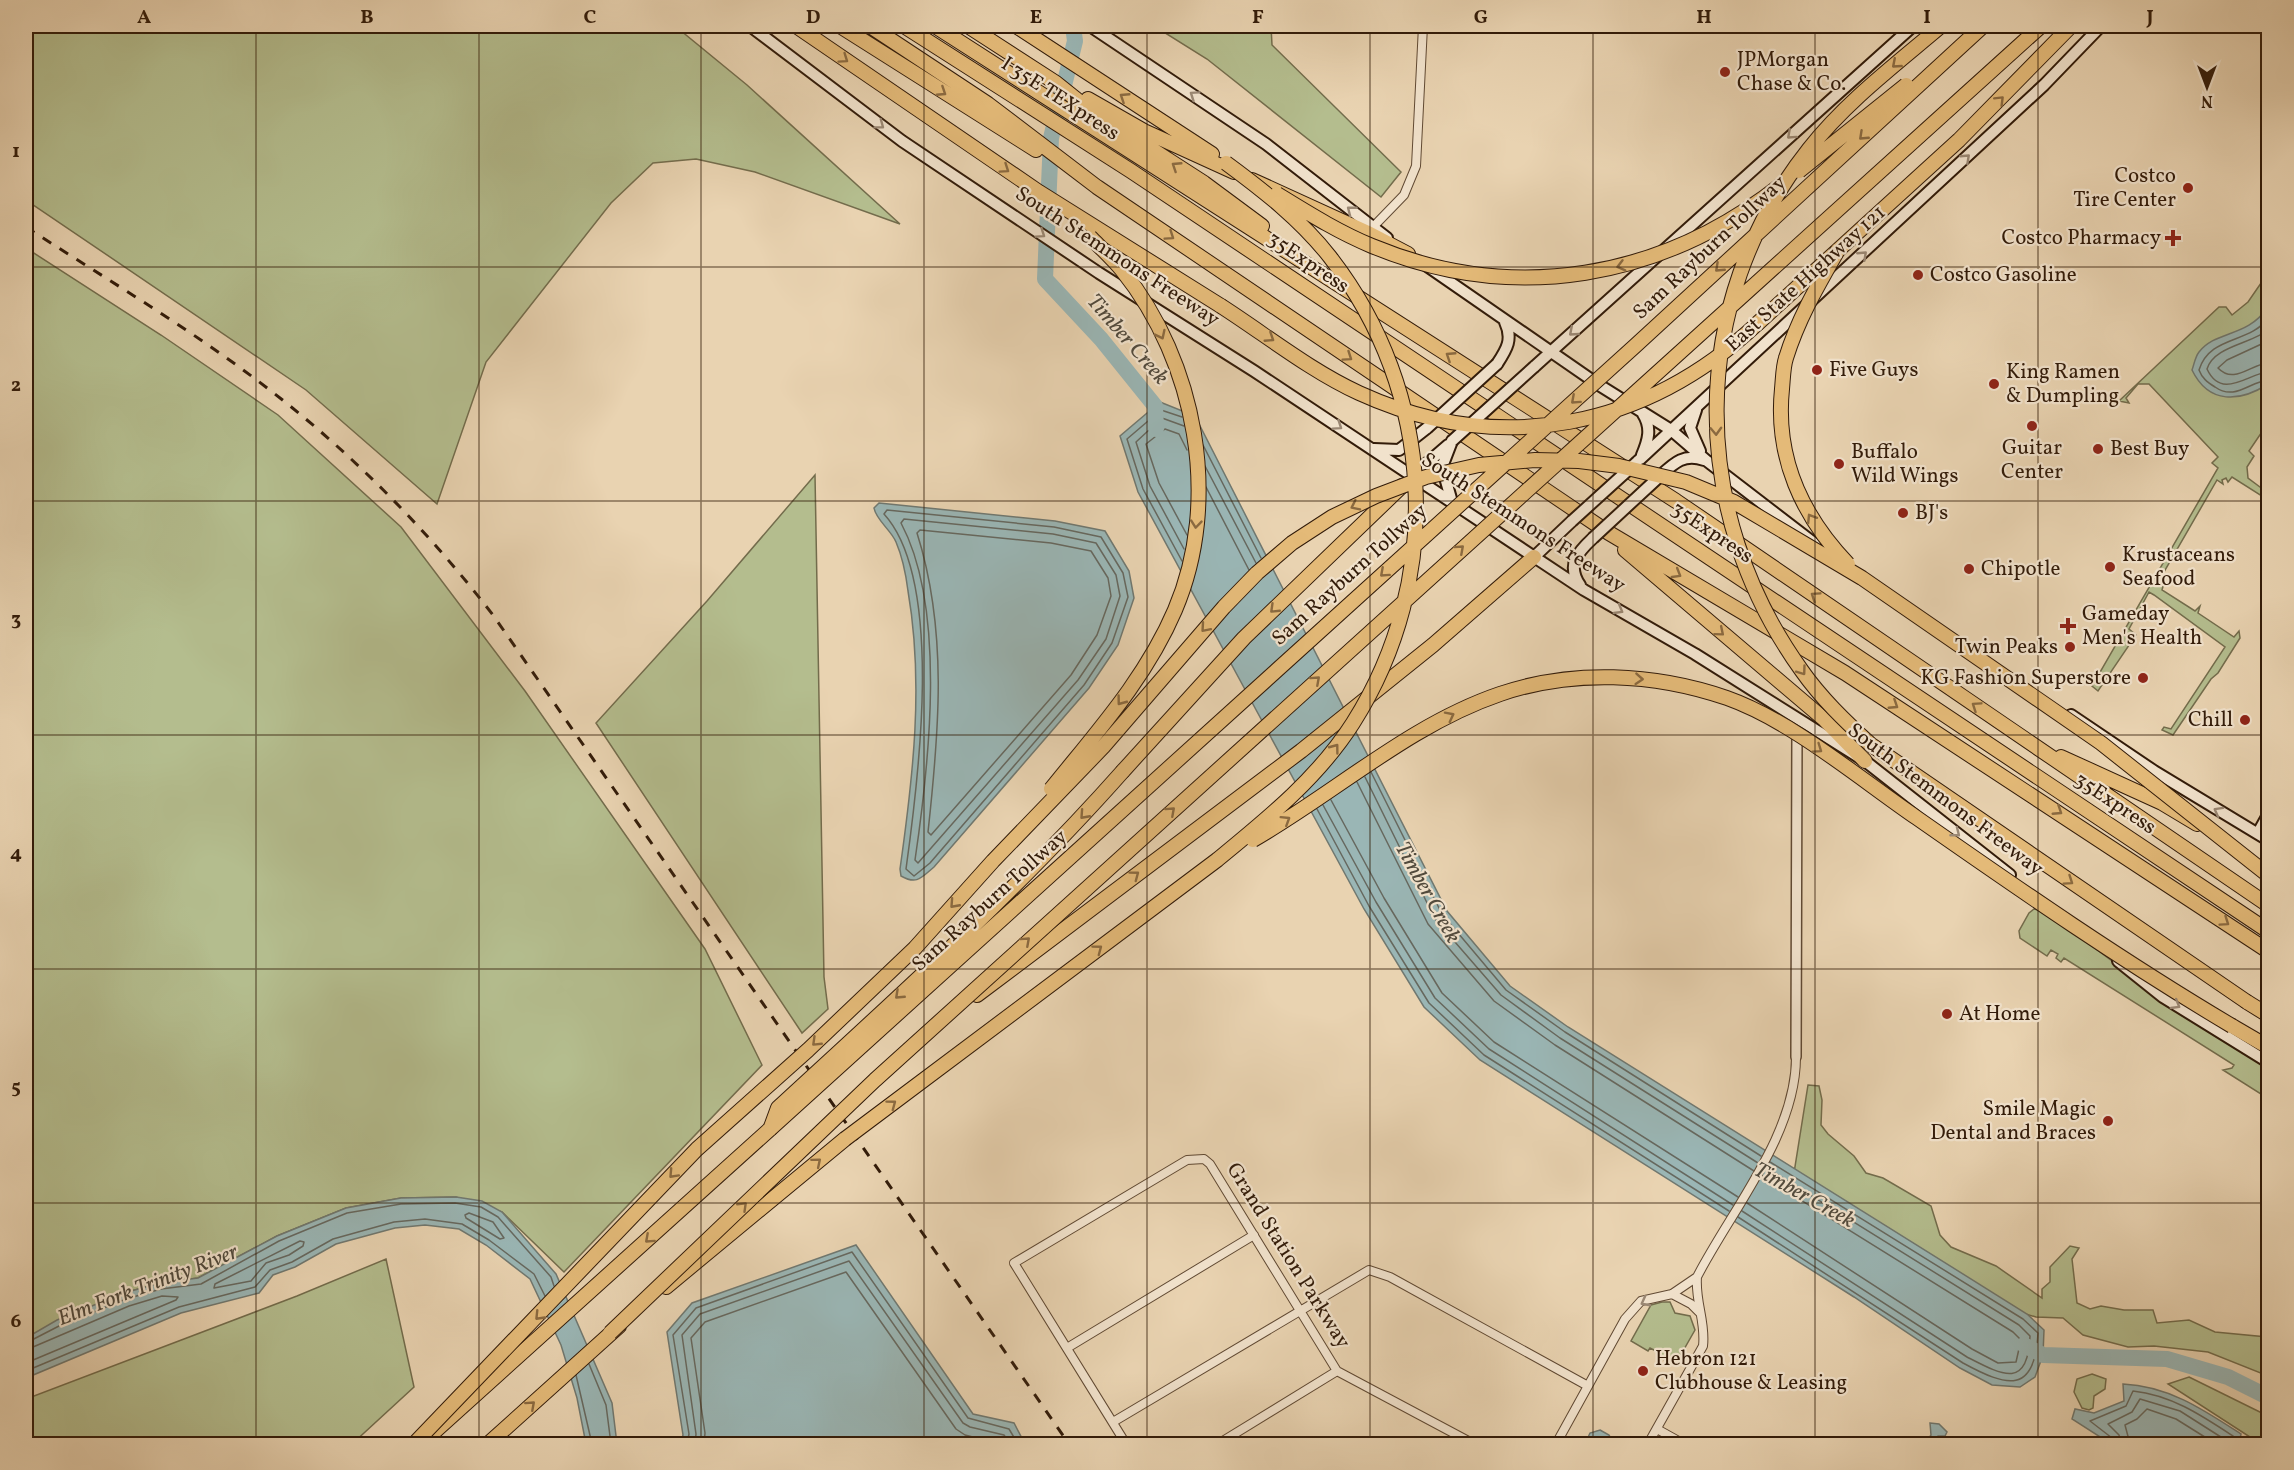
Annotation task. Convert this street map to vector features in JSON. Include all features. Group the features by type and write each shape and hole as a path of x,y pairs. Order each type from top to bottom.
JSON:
{"highway":[{"path":"796,26 1039,192 1357,392 1422,416 1489,427 1549,425 1608,413 1646,399 1689,378 1726,352 1959,140 2071,26"},
{"path":"840,26 1097,187"},
{"name":"South Stemmons Freeway","path":"870,26 988,104 1097,187 1608,533 1845,673 2268,951"},
{"name":"I 35E TEXpress","path":"904,26 1131,171"},
{"path":"935,26 1001,69 1140,143 1366,232 1415,258"},
{"path":"968,26 1056,83 1086,107 1140,143 1307,264 1676,501 2268,905"},
{"path":"1016,26 1226,163 1347,235 1418,263 1483,276 1512,278 1573,275 1608,269 1678,247 1743,212 1982,26"},
{"path":"1941,26 1840,114 1808,150 1777,195 1739,273 1725,322 1715,405 1720,480 1744,569 1789,653 1832,707 1870,744 2268,1016"},
{"name":"Sam Rayburn Tollway","path":"420,1444 1635,346 1982,26"},
{"path":"488,1444 610,1334 921,1037 2041,26"},
{"path":"610,1334 845,1139 1217,860 1305,785 1353,723 1370,694 1386,660 1411,577 1417,534 1418,492 1410,428 1393,368 1354,290 1329,256 1297,221 1264,191 1226,163"},
{"name":"35Express","path":"1131,171 2268,931"},
{"path":"993,861 1144,670 1175,610 1186,578 1197,515 1199,486 1191,421 1184,391 1160,331 1122,270 1090,237 1039,192"},
{"path":"1838,250 1807,304 1785,359 1781,405 1784,442 1793,482 1806,511 1824,539 1862,578"},
{"path":"414,1444 697,1149 808,1050 915,948 993,861 1103,747 1224,607 1257,573 1292,543 1332,517 1376,496 1426,477 1479,465 1535,460 1619,466 1686,482 1734,502 1862,578 2101,743 2268,875"},
{"path":"770,1129 778,1108 969,931 1067,834 1244,638 1412,476"},
{"path":"1608,533 1660,581 1825,720 1865,761"},
{"path":"921,1037 1301,751 1433,645 1534,557"},
{"path":"1217,860 1283,822 1419,733 1480,702 1523,687 1584,677 1664,682 1729,699 1790,730 1988,868 2165,986 2268,1047"},
{"path":"2024,740 2162,803 2268,866"}],"main road":[{"name":"South Stemmons Freeway","path":"750,26 902,141 1100,273 1371,448 1584,590 1695,654 1865,761 2163,997 2268,1062"},
{"path":"1090,26 1266,144 1373,227 1505,322 1671,430 1707,461 1845,568 2154,771 2268,840"},
{"path":"1412,476 1913,26"},
{"name":"East State Highway 121","path":"1534,557 2036,93 2101,26"},
{"path":"1371,448 1388,452 1399,450 1427,428 1497,364 1509,344 1510,336 1505,322"},
{"path":"1701,402 1692,417 1690,428 1695,444 1707,461"},
{"path":"1639,460 1647,442 1649,423 1642,412"},
{"path":"1452,441 1442,467 1452,502"},
{"path":"1584,590 1574,577 1574,560 1578,552 1660,476 1684,458 1693,456 1707,461"},
{"path":"2258,833 2268,815"}],"street":[{"path":"1373,227 1404,195 1416,166 1423,26"},
{"path":"1648,1444 1703,1346 1706,1328 1696,1294 1697,1277 1784,1125 1796,1078 1798,718"},
{"name":"Grand Station Parkway","path":"1067,1348 1014,1263 1187,1160 1196,1158 1210,1164 1337,1371 1474,1444"},
{"path":"1126,1444 1067,1348 1254,1235"},
{"path":"1113,1422 1363,1272 1377,1271 1390,1277 1588,1386"},
{"path":"1556,1444 1625,1319 1641,1301 1671,1294 1697,1277"},
{"path":"1671,1294 1691,1304 1701,1314"},
{"path":"1218,1444 1337,1371"},
{"path":"1657,1429 1684,1444"}],"green space":[{"path":"26,26 675,26 747,85 900,224 755,172 696,159 653,163 611,203 486,362 437,504 306,390 26,200"},
{"path":"1154,26 1271,26 1272,45 1401,172 1381,197 1207,59"},
{"path":"26,248 161,335 278,415 401,527 525,691 705,949 762,1065 564,1272 502,1212 456,1197 401,1198 346,1208 277,1236 198,1278 160,1283 124,1293 26,1338"},
{"path":"2268,273 2268,423 2249,451 2254,456 2247,467 2248,478 2268,493 2268,500 2232,477 2228,482 2226,478 2222,480 2223,484 2217,480 2160,579 2164,583 2162,590 2195,611 2200,606 2198,613 2234,637 2239,631 2240,638 2173,735 2162,730 2164,727 2171,729 2225,647 2154,595 2149,592 2129,629 2136,635 2098,691 2092,686 2218,468 2212,463 2218,457 2149,384 2138,384 2126,398 2129,403 2119,401 2219,307 2226,307 2232,315 2248,302"},
{"path":"815,475 824,977 828,1009 802,1033 596,723 707,601"},
{"path":"2034,909 2047,912 2161,998 2268,1067 2268,1088 2264,1096 2223,1070 2232,1068 2234,1065 2064,958 2061,962 2056,958 2058,954 2051,950 2047,956 2020,938 2019,931 2029,913"},
{"path":"1808,1085 1819,1086 1822,1100 1821,1125 1828,1134 1854,1156 1866,1173 1883,1178 1931,1206 1940,1235 1951,1247 1996,1266 2042,1298 2042,1289 2050,1282 2050,1267 2070,1246 2079,1248 2072,1259 2077,1303 2090,1309 2101,1306 2124,1310 2153,1310 2157,1323 2189,1320 2215,1332 2267,1337 2268,1376 2208,1352 2154,1346 2128,1347 2083,1335 2063,1318 2036,1317 2009,1309 1794,1173"},
{"path":"386,1259 414,1387 352,1444 26,1444 26,1399 297,1296"},
{"path":"1670,1302 1675,1313 1690,1316 1695,1330 1675,1365 1658,1357 1660,1353 1650,1348 1648,1351 1631,1341 1651,1305"},
{"path":"2092,1374 2106,1379 2105,1389 2094,1396 2093,1408 2089,1410 2082,1408 2074,1392 2077,1379"},
{"path":"2189,1377 2268,1416 2268,1444 2251,1444 2250,1437 2168,1384"}],"water":[{"path":"2268,307 2268,384 2236,397 2216,395 2199,381 2192,370 2199,352 2214,340 2251,324"},
{"path":"1160,402 1195,416 1447,911 1510,986 1568,1027 2027,1314 2044,1330 2043,1355 2035,1377 2020,1387 1992,1385 1960,1368 1854,1297 1480,1060 1424,1007 1364,909 1138,492 1120,436"},
{"path":"879,503 1055,521 1105,531 1129,571 1134,598 1118,645 1089,688 934,867 915,880 901,876 900,869 915,730 913,626 902,559 894,538 875,512 874,508"},
{"path":"456,1197 482,1201 502,1212 556,1274 612,1403 617,1444 586,1444 577,1398 561,1345 530,1279 486,1245 459,1229 425,1225 395,1228 336,1244 295,1267 273,1275 259,1293 181,1313 26,1378 26,1338 57,1320 124,1293 160,1283 198,1278 277,1236 346,1208 401,1198"},
{"path":"856,1245 973,1414 1014,1423 1025,1444 681,1444 683,1435 667,1332 692,1303"},
{"path":"2123,1384 2156,1389 2185,1401 2241,1434 2239,1444 2111,1444 2072,1419 2075,1409 2094,1413 2124,1401"},
{"path":"1930,1423 1939,1424 1947,1432 1945,1436 1938,1436 1934,1444 1925,1444 1931,1435"},
{"path":"1600,1430 1609,1435 1614,1444 1585,1444 1590,1433"}],"waterway":[{"name":"Timber Creek","path":"1073,26 1075,41 1051,138 1045,279 1101,339 1155,406 1156,429"},
{"name":"Timber Creek","path":"2024,1345 2043,1355 2167,1359 2228,1377 2268,1397"}],"railway":[{"path":"26,227 201,340 291,407 354,461 412,520 467,582 493,615 1069,1444"}],"place":[{"name":"JPMorgan Chase & Co.","path":"1725,72"},
{"name":"Costco Tire Center","path":"2188,188"},
{"name":"Costco Pharmacy","path":"2173,238"},
{"name":"Costco Gasoline","path":"1918,275"},
{"name":"Five Guys","path":"1817,370"},
{"name":"King Ramen & Dumpling","path":"1994,384"},
{"name":"Guitar Center","path":"2032,426"},
{"name":"Best Buy","path":"2098,449"},
{"name":"Buffalo Wild Wings","path":"1839,464"},
{"name":"BJ's","path":"1903,513"},
{"name":"Krustaceans Seafood","path":"2110,567"},
{"name":"Chipotle","path":"1969,569"},
{"name":"Gameday Men's Health","path":"2068,626"},
{"name":"Twin Peaks","path":"2070,647"},
{"name":"KG Fashion Superstore","path":"2143,678"},
{"name":"Chill","path":"2245,720"},
{"name":"At Home","path":"1947,1014"},
{"name":"Smile Magic Dental and Braces","path":"2108,1121"},
{"name":"Hebron 121 Clubhouse & Leasing","path":"1643,1371"}],"water label":[{"name":"Elm Fork Trinity River","path":"148,1286"}]}
